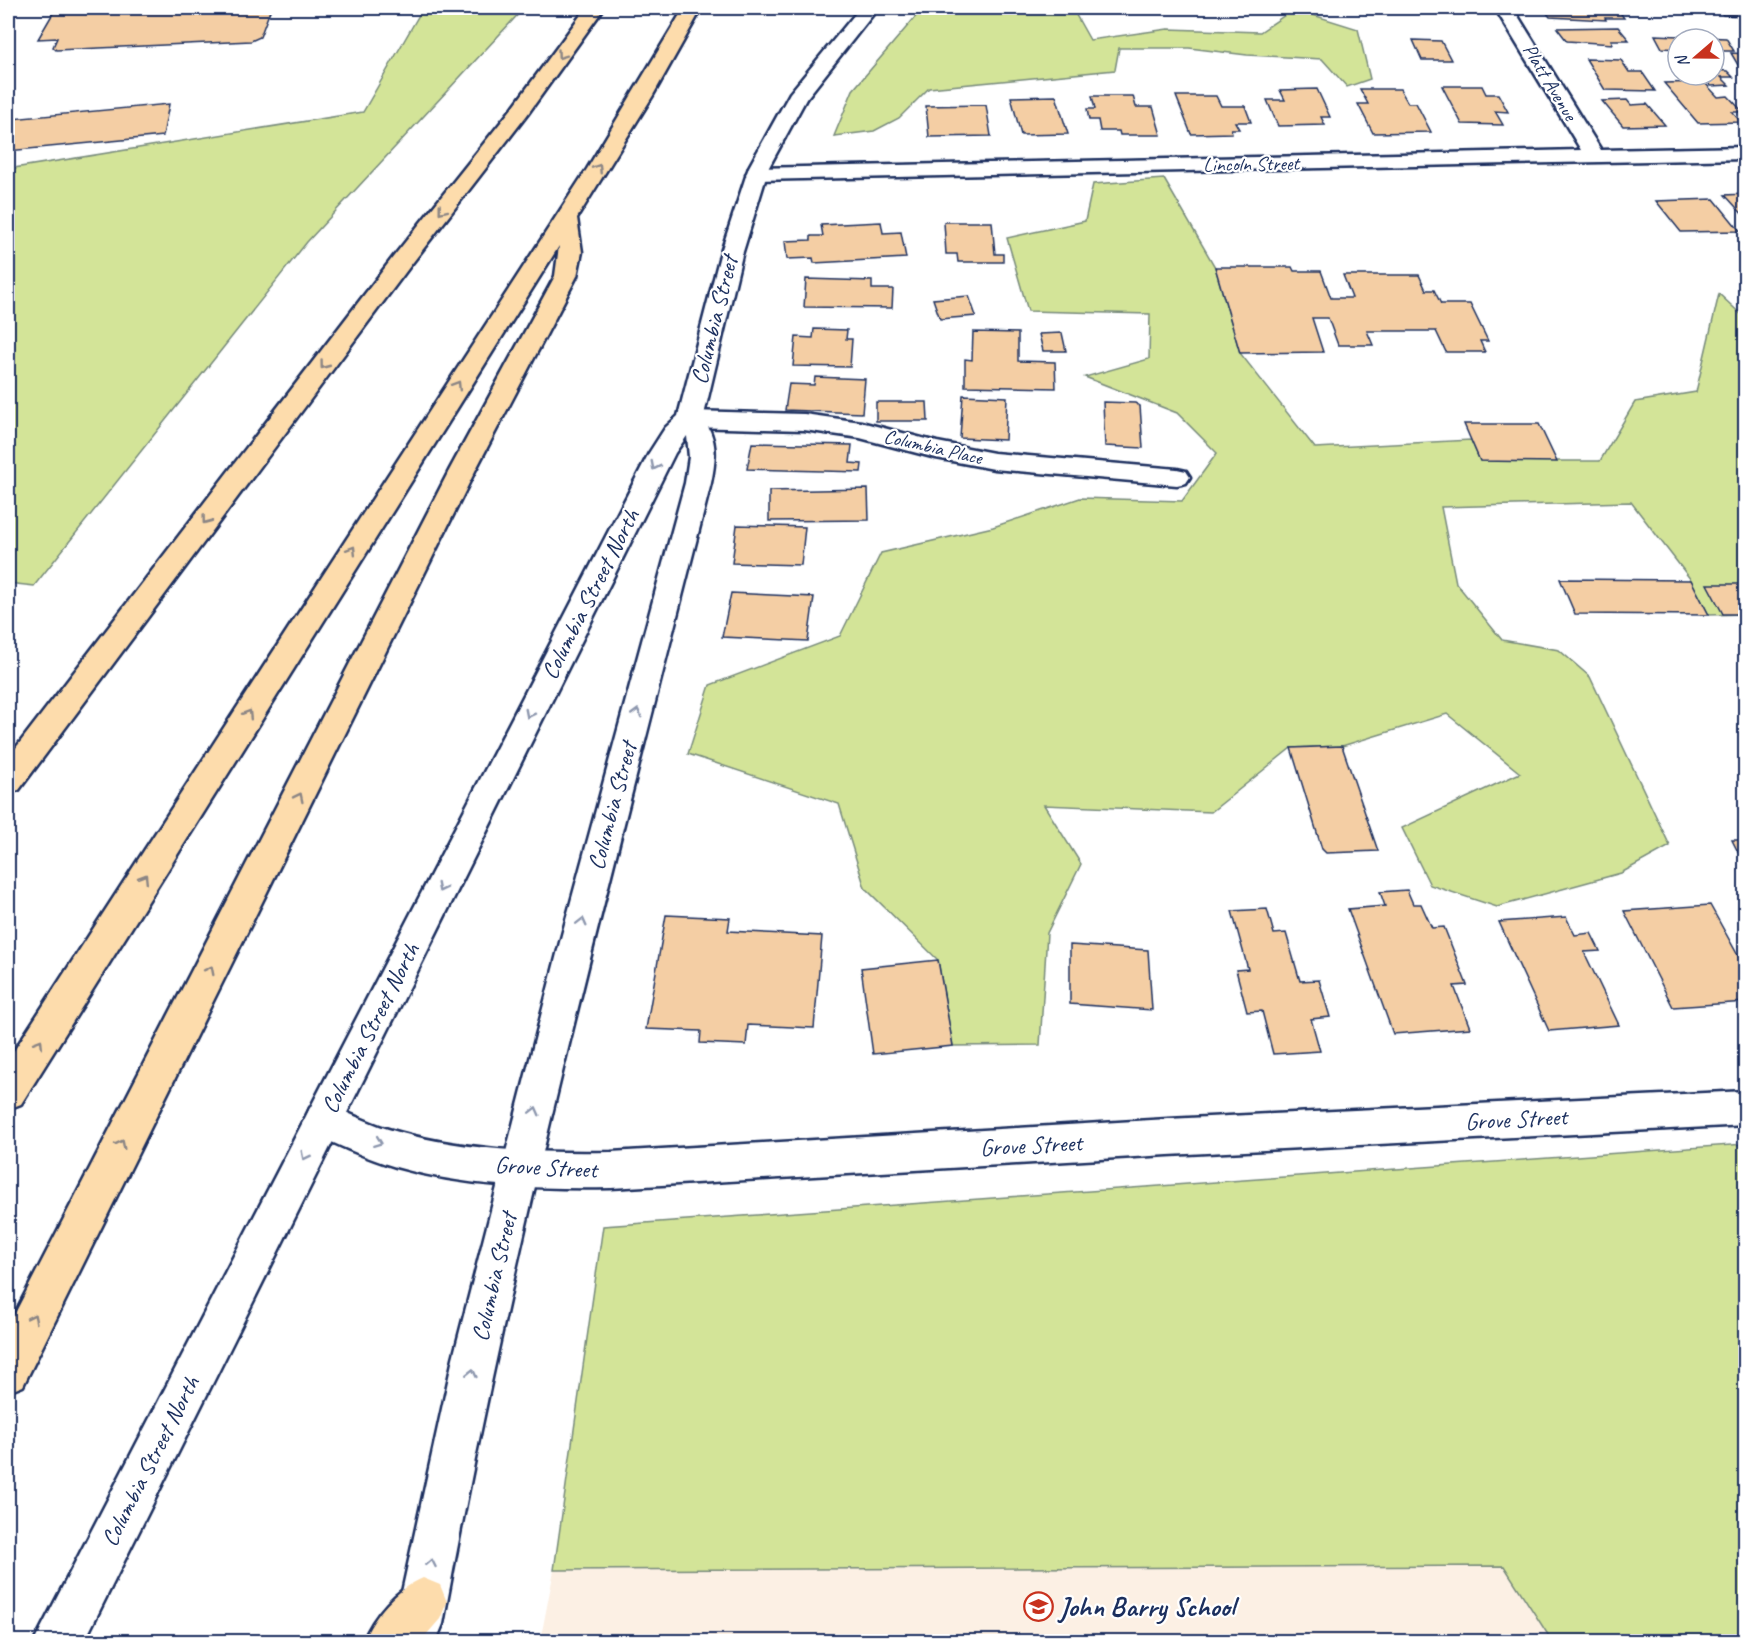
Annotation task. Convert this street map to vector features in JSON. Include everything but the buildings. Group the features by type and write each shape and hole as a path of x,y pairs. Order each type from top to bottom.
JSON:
{"highway":[{"path":"8,782 408,253 520,111 595,8"},
{"path":"8,1092 566,218 642,97 693,8"},
{"path":"8,1371 463,469 566,276 571,252 566,218"},
{"path":"387,1641 419,1622"}],"street":[{"name":"Columbia Street","path":"419,1622 462,1416 520,1168 587,903 698,483 702,440 699,430 690,419 725,276 756,174 776,132 798,97 869,8"},
{"name":"Platt Avenue","path":"1504,8 1595,157"},
{"name":"Lincoln Street","path":"756,174 1746,153"},
{"name":"Columbia Place","path":"690,419 804,422 861,430 936,450 994,461 1177,477"},
{"name":"Columbia Street North","path":"58,1641 662,453 674,434 690,419"},
{"name":"Grove Street","path":"324,1120 373,1141 410,1153 520,1168 641,1168 1168,1137 1746,1108"}],"shaded area":[{"name":"John Barry School","path":"1504,1566 1552,1641 540,1642 554,1570"}],"green space":[{"path":"423,8 524,8 307,242 34,586 8,583 8,169 363,112"},
{"path":"923,8 1072,8 1090,40 1168,29 1260,32 1294,9 1358,29 1370,79 1347,87 1322,59 1247,55 1189,48 1119,48 1115,70 929,88 899,118 874,131 834,136 853,90"},
{"path":"1164,179 1215,267 1240,353 1315,448 1471,440 1480,461 1600,461 1635,402 1696,392 1719,294 1745,318 1745,614 1709,615 1691,580 1631,502 1441,507 1456,583 1502,640 1559,650 1590,677 1670,846 1621,873 1497,907 1430,885 1402,828 1520,773 1447,714 1342,746 1291,748 1211,812 1044,805 1081,864 1047,933 1040,1045 953,1046 938,960 865,888 839,804 688,754 710,685 840,636 881,553 993,527 1080,498 1182,501 1217,453 1177,413 1085,377 1149,359 1150,314 1028,311 1007,238 1085,221 1093,184"},
{"path":"1745,1144 1745,1641 1552,1641 1504,1566 554,1570 603,1226"}],"place":[{"name":"John Barry School","path":"1038,1606"}]}
